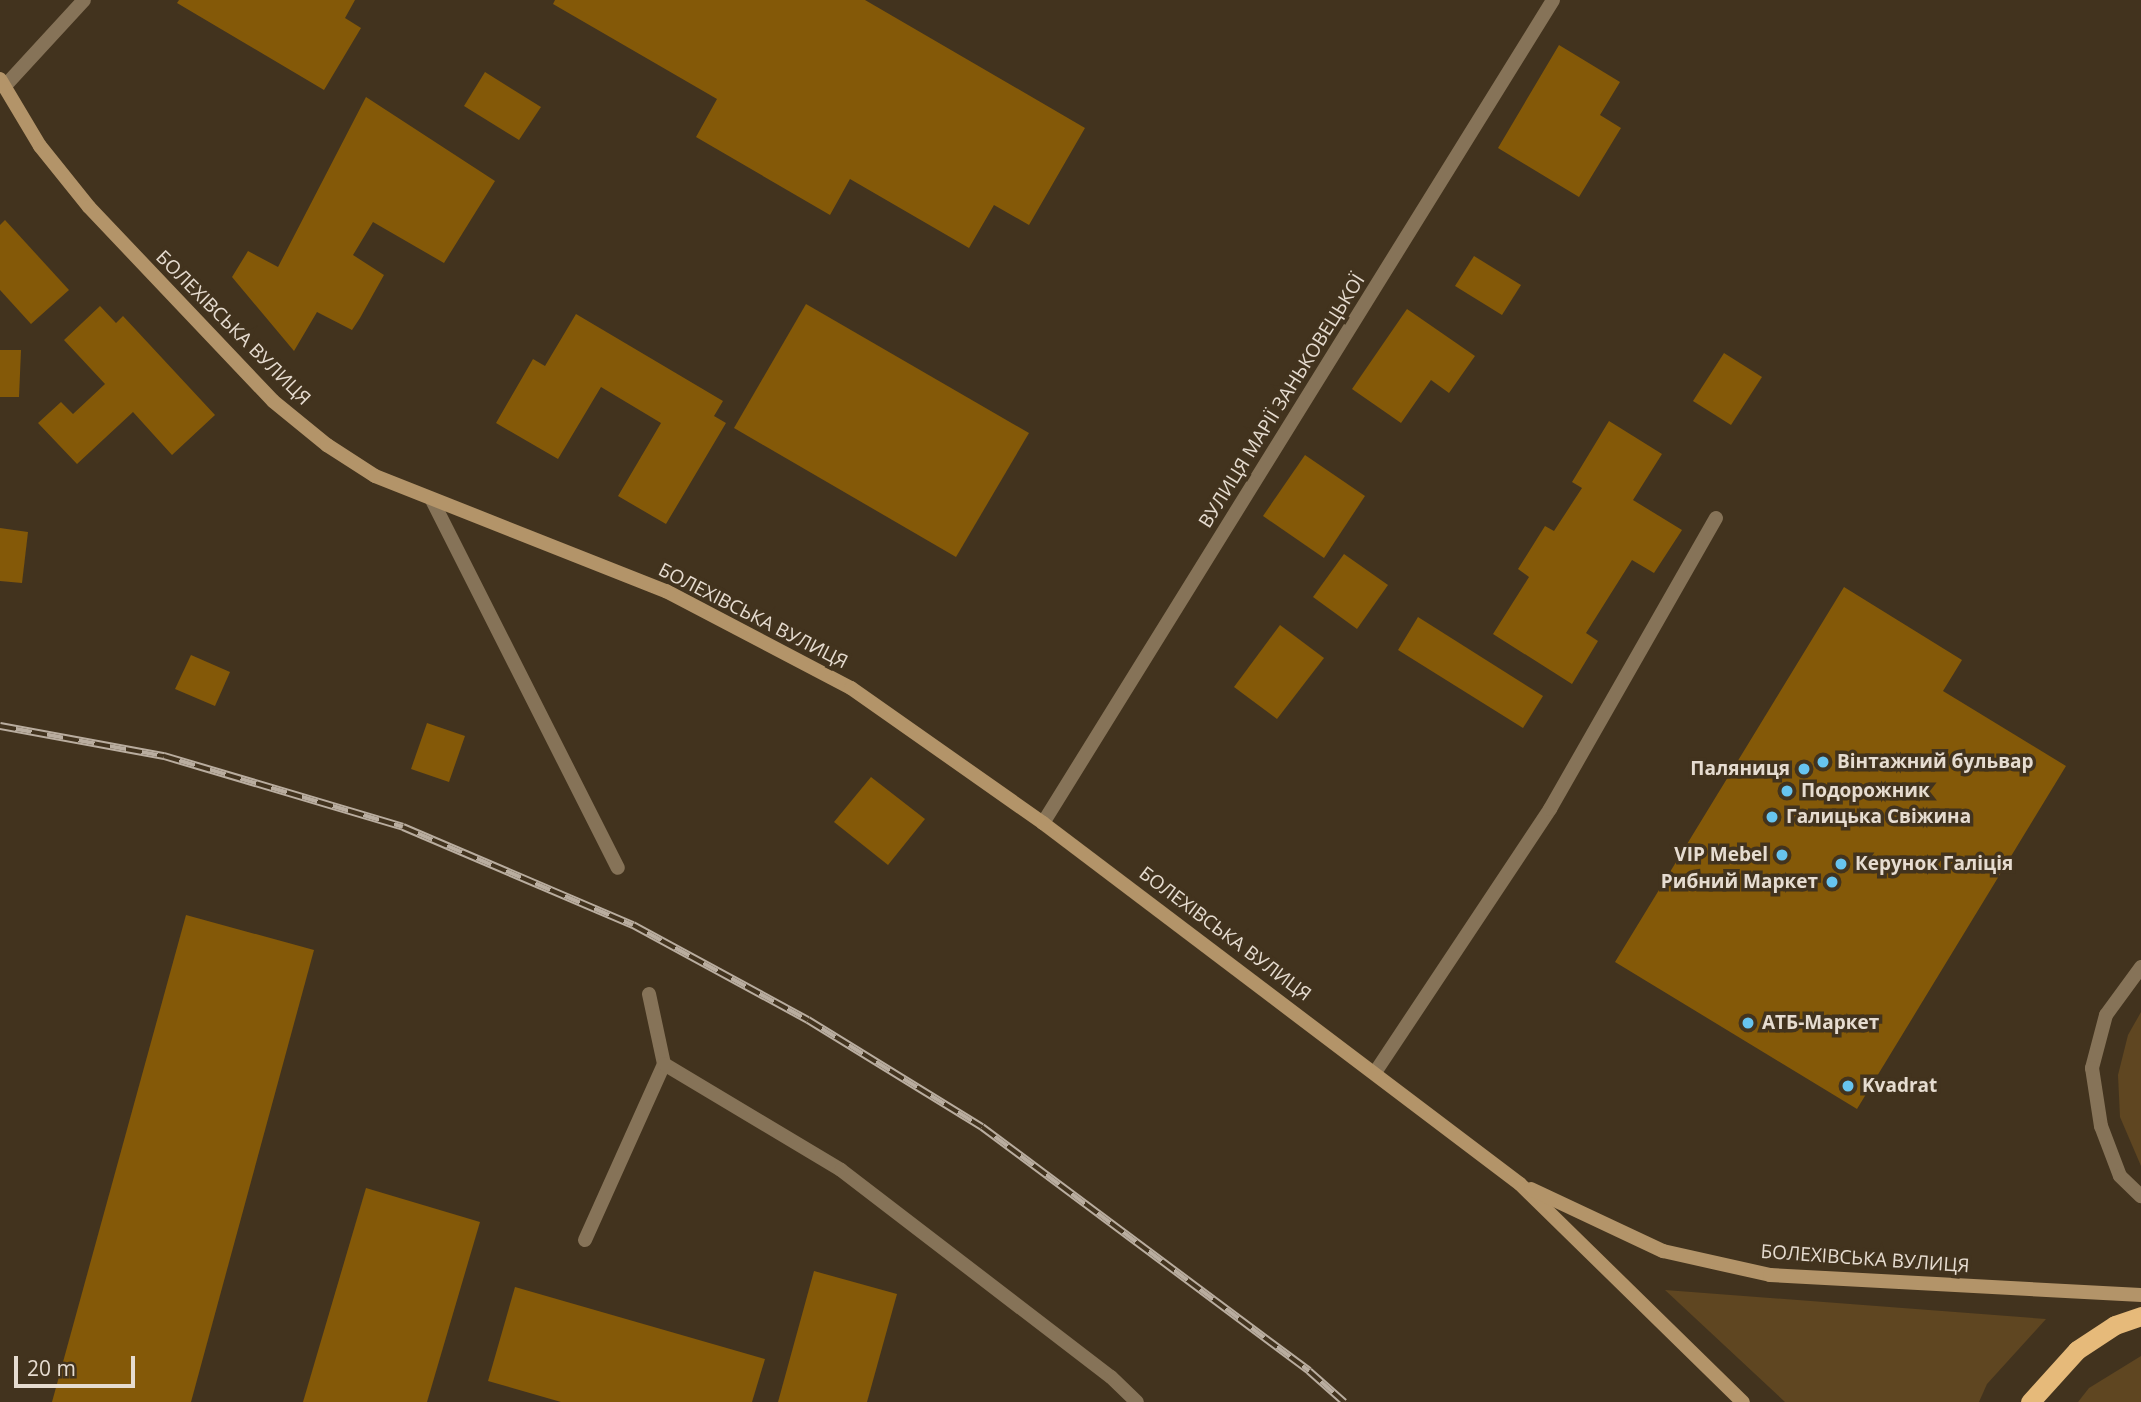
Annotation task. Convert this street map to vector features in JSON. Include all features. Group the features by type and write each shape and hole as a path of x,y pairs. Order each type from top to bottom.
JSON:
{"highway":[{"path":"2030,1402 2077,1350 2115,1325 2141,1316"}],"main road":[{"name":"БОЛЕХІВСЬКА ВУЛИЦЯ","path":"2,83 40,146 89,206 273,401 375,476 666,591 851,688 1043,823 1376,1071 1520,1184 1743,1402"},
{"name":"БОЛЕХІВСЬКА ВУЛИЦЯ","path":"1520,1184 1663,1251 1770,1275 2141,1295"}],"street":[{"path":"2,83 84,0"},
{"name":"ВУЛИЦЯ МАРІЇ ЗАНЬКОВЕЦЬКОЇ","path":"1043,823 1553,0"},
{"path":"432,500 618,868"},
{"path":"1376,1071 1550,809 1716,518"},
{"path":"2141,967 2106,1015 2092,1068 2101,1126 2120,1176 2141,1196"},
{"path":"585,1240 664,1064 649,994"},
{"path":"664,1064 841,1170 1111,1377 1137,1402"}],"shaded area":[{"path":"2141,1012 2141,1166 2120,1117 2118,1075 2128,1035"},
{"path":"1665,1290 2046,1319 1987,1384 1979,1402 1785,1402"},
{"path":"2141,1356 2141,1402 2078,1402 2089,1388"}],"building":[{"path":"179,0 355,0 345,18 361,28 324,90 177,3"},
{"path":"555,0 865,0 1085,128 1029,225 994,205 969,248 850,179 830,215 696,137 717,99 553,4"},
{"path":"1559,45 1620,82 1600,115 1621,128 1579,197 1498,148"},
{"path":"485,72 541,107 519,140 464,106"},
{"path":"366,97 495,181 444,263 373,222 353,255 384,275 360,318 352,330 317,312 294,351 232,277 248,251 278,267"},
{"path":"5,220 69,290 31,324 0,290 0,225"},
{"path":"1474,256 1521,285 1502,315 1455,286"},
{"path":"806,304 1029,433 956,557 734,428"},
{"path":"100,306 116,323 123,316 215,415 172,455 133,412 77,464 38,423 61,402 73,414 105,384 64,340"},
{"path":"1407,309 1475,356 1449,393 1431,380 1401,423 1352,389"},
{"path":"576,314 723,401 714,416 726,423 666,524 618,496 661,423 601,387 558,459 496,423 533,359 545,366"},
{"path":"0,350 21,350 19,397 0,397"},
{"path":"1724,353 1762,377 1731,425 1693,401"},
{"path":"1609,421 1662,454 1633,500 1682,530 1654,573 1632,560 1586,633 1598,641 1572,684 1493,634 1529,577 1518,569 1545,526 1554,531 1582,488 1572,482"},
{"path":"1305,455 1365,496 1324,558 1263,516"},
{"path":"0,528 28,532 22,583 0,581"},
{"path":"1344,554 1388,585 1357,629 1313,597"},
{"name":"Керунок Галіція","path":"1844,587 1962,660 1943,691 2066,766 1857,1109 1615,962"},
{"path":"1418,617 1543,696 1523,728 1398,650"},
{"path":"1280,625 1324,658 1277,719 1234,687"},
{"path":"191,655 230,672 215,706 175,689"},
{"path":"427,723 465,736 449,782 411,769"},
{"path":"871,777 925,819 888,865 834,822"},
{"path":"186,915 314,950 191,1402 52,1402"},
{"path":"366,1188 480,1222 427,1402 303,1402"},
{"path":"814,1271 897,1294 867,1402 778,1402"},
{"path":"515,1287 765,1359 752,1402 561,1402 488,1381"}],"railway":[{"path":"0,726 164,756 403,827 633,925 808,1020 982,1127 1309,1371 1344,1402"}],"place":[{"name":"Вінтажний бульвар","path":"1823,762"},
{"name":"Паляниця","path":"1804,769"},
{"name":"Подорожник","path":"1787,791"},
{"name":"Галицька Свіжина","path":"1772,817"},
{"name":"VIP Mebel","path":"1782,855"},
{"name":"Керунок Галіція","path":"1841,864"},
{"name":"Рибний Маркет","path":"1832,882"},
{"name":"АТБ-Маркет","path":"1748,1023"},
{"name":"Kvadrat","path":"1848,1086"}]}
